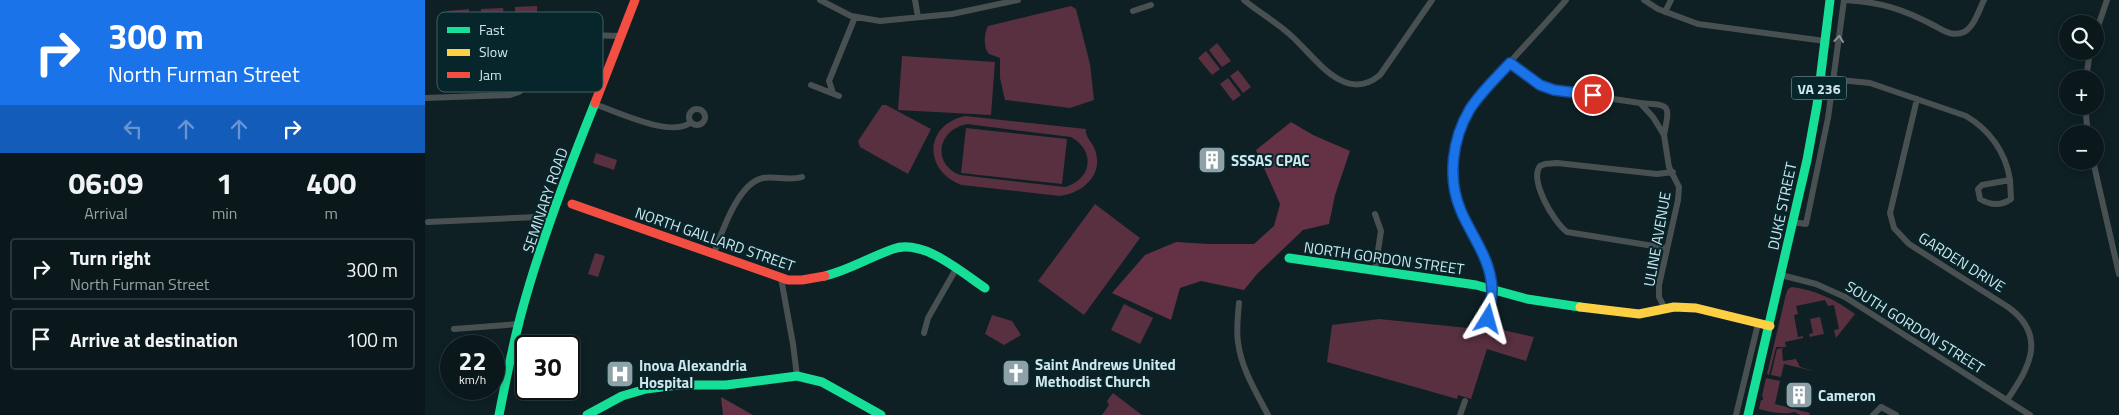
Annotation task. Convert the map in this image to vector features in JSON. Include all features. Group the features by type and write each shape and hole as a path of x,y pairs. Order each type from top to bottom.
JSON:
{"street":[{"name":"SEMINARY ROAD","path":"603,81 635,0"},
{"path":"820,0 855,17 880,21 952,14 1018,0"},
{"path":"915,0 918,17"},
{"path":"1139,0 1141,8"},
{"path":"1243,0 1288,32 1341,82 1357,86 1372,82 1379,75 1432,0"},
{"path":"1487,324 1492,288 1483,252 1458,202 1454,181 1453,161 1461,128 1480,95 1566,0"},
{"path":"1644,0 1665,12 1689,22 1825,41"},
{"path":"1665,12 1671,0"},
{"name":"DUKE STREET","path":"1748,415 1807,160 1821,78 1831,0"},
{"path":"1793,222 1806,224 1825,137 1844,0 1893,6 1951,34 1957,34 1967,30 1971,25 1983,0"},
{"path":"2102,15 2107,0"},
{"path":"1133,11 1151,5"},
{"path":"829,80 836,94 815,86 829,80 855,17"},
{"path":"603,36 621,36"},
{"path":"1510,63 1534,82 1554,90 1663,105 1668,112 1664,134"},
{"path":"1821,78 1869,83 1959,114 1978,124 1990,135 2002,154 2010,180 2011,199 2005,203 1988,204 1980,199 1978,189 1982,185 2010,180"},
{"path":"425,98 510,95 519,92"},
{"name":"SEMINARY ROAD","path":"499,415 519,324 551,221 599,92"},
{"name":"GARDEN DRIVE","path":"1917,99 1890,213 1895,229 1909,244 2018,314 2029,331 2032,344 2031,356 2026,371 2007,400"},
{"name":"ULINE AVENUE","path":"1640,103 1653,117 1664,134 1667,158 1677,181 1679,192 1666,248 1659,292 1665,309"},
{"path":"594,104 665,127 683,127 691,122"},
{"path":"1666,248 1567,232 1553,216 1539,186 1537,170 1545,164 1557,163 1657,174 1673,172"},
{"path":"2095,170 2119,274"},
{"path":"713,253 732,212 749,186 763,178 793,180 802,178"},
{"name":"NORTH GAILLARD STREET","path":"572,204 781,278 803,281 823,278 892,249 906,246 924,250 985,288"},
{"path":"1375,214 1381,230 1375,270"},
{"path":"428,222 537,217 551,221"},
{"name":"NORTH GORDON STREET","path":"1289,258 1492,288 1527,299 1613,312 1639,314 1674,307 1696,308 1769,326"},
{"path":"924,333 928,318 956,269"},
{"name":"SOUTH GORDON STREET","path":"1781,276 1816,284 1845,297 2030,415"},
{"path":"781,278 797,376"},
{"path":"1239,303 1237,331 1239,349 1244,365 1268,415"},
{"path":"454,329 519,324"},
{"path":"1736,415 1759,324"},
{"path":"587,415 622,396 653,388 678,385 726,385 797,376 822,382 881,415"},
{"path":"1460,415 1465,401"},
{"path":"1873,415 1878,408 1887,409 1896,415"}],"shaded area":[{"path":"537,6 537,12 515,12 515,7"},
{"path":"1071,6 1076,9 1090,64 1094,100 1070,108 1005,100 1000,78 1000,58 989,54 985,44 988,26"},
{"path":"503,8 503,12 481,12 481,9"},
{"path":"469,9 469,12 447,11"},
{"path":"1217,43 1231,61 1222,67 1209,50"},
{"path":"1206,51 1220,69 1212,75 1198,58"},
{"path":"902,56 995,62 991,115 898,110"},
{"path":"1238,70 1251,87 1243,93 1230,76"},
{"path":"1228,78 1241,95 1233,101 1220,84"},
{"path":"882,105 886,105 931,129 908,174 860,147 858,141"},
{"path":"965,116 1086,129 1095,150 1097,167 1094,175 1084,187 1060,196 962,185 949,178 940,170 933,149 936,138 951,121","holes":["967,124 1071,137 1084,150 1087,164 1081,178 1065,187 960,175 951,170 942,156 944,140 949,133 957,127"]},
{"path":"1291,122 1313,135 1350,151 1335,195 1329,224 1303,230 1257,274 1244,290 1201,281 1180,288 1171,320 1112,293 1145,255 1176,242 1254,244 1274,226 1280,204 1256,150"},
{"path":"966,128 1067,139 1062,184 961,173"},
{"path":"596,153 617,160 614,170 593,163"},
{"path":"1095,204 1140,238 1084,315 1038,281"},
{"path":"595,253 605,256 598,277 588,274"},
{"path":"1792,287 1825,296 1855,314 1836,338 1834,330 1839,329 1834,305 1828,306 1825,300 1796,306 1798,314 1794,315 1798,337 1803,336 1803,338 1785,342 1786,347 1776,347 1769,375 1767,374 1786,294 1788,289"},
{"path":"1124,304 1153,318 1140,344 1111,330"},
{"path":"992,315 1012,321 1021,335 1004,345 985,334"},
{"path":"1820,317 1824,334 1810,337 1809,334 1813,333 1810,319"},
{"path":"1379,319 1478,329 1480,325 1534,337 1526,361 1487,349 1471,399 1458,395 1457,399 1327,362 1332,325"},
{"path":"1783,348 1783,361 1796,359 1800,367 1817,372 1784,364 1781,377 1771,375 1777,349"},
{"path":"1766,378 1780,381 1775,404 1810,413 1809,415 1800,415 1795,412 1777,413 1759,409 1761,400 1763,400 1762,396"},
{"path":"1113,393 1142,415 1102,415 1109,405 1107,401"},
{"path":"721,397 753,415 723,415"}],"traffic: fast":[{"path":"1748,415 1807,160 1817,105 1830,0"},
{"path":"499,415 516,334 530,281 556,204 595,103"},
{"path":"825,276 893,249 905,247 917,248 941,258 985,288"},
{"path":"1289,258 1476,285 1527,299 1580,307"},
{"path":"587,415 622,396 646,389 678,385 726,385 797,376 822,382 881,415"}],"traffic: slow":[{"path":"1580,307 1639,314 1674,307 1696,308 1770,326"}],"traffic: jam":[{"path":"603,82 635,0"},
{"path":"595,103 599,92"},
{"path":"572,204 788,280 802,280 825,276"}],"place":[{"name":"SSSAS CPAC","path":"1212,160"},
{"name":"Saint Andrews United Methodist Church","path":"1016,373"},
{"name":"Inova Alexandria Hospital","path":"620,374"},
{"name":"Cameron","path":"1799,395"}],"route":[{"path":"1488,319 1492,288 1487,264 1476,237 1461,211 1454,181 1453,161 1455,149 1465,118 1480,95 1510,63 1540,85 1554,90 1593,95"}]}
